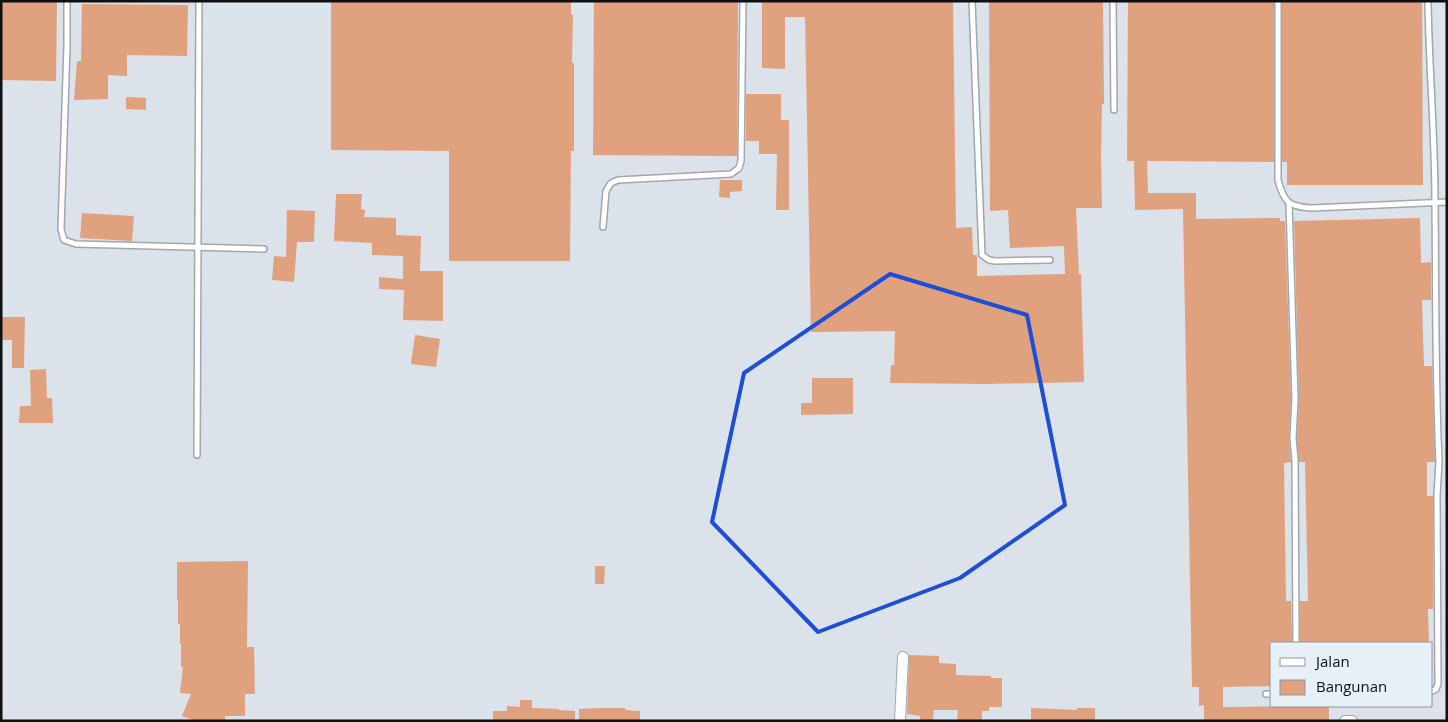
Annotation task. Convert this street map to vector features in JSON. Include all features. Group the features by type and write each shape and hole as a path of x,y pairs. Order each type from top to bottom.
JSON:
{"street":[{"path":"900,721 903,657"},
{"path":"1344,721 1352,721"}],"lane":[{"path":"66,1 67,46 61,228 64,240 76,244 264,249"},
{"path":"198,455 199,1"},
{"path":"603,227 606,191 611,183 618,180 731,174 739,168 741,161 743,1"},
{"path":"972,1 982,255 989,260 995,261 1050,260"},
{"path":"1114,1 1114,110"},
{"path":"1278,1 1278,180 1282,195 1289,204 1295,460 1296,642"},
{"path":"1428,1 1435,202 1438,462 1438,684 1433,690"},
{"path":"1289,204 1312,208 1447,202"}],"highlighted area":[{"path":"890,274 1027,315 1065,505 960,578 818,632 712,522 744,373"}],"building":[{"path":"1,1 57,1 56,81 1,80"},
{"path":"331,1 571,1 571,15 573,15 572,63 574,63 574,151 571,151 570,261 449,261 449,151 331,150"},
{"path":"594,1 738,1 737,156 593,155"},
{"path":"762,1 953,1 956,228 972,227 973,255 977,255 977,276 1065,274 1064,246 1010,248 1008,210 990,211 989,1 1103,1 1102,208 1076,208 1079,274 1081,274 1084,382 890,383 891,365 894,365 895,331 811,332 805,17 785,17 785,69 762,68"},
{"path":"1128,1 1274,1 1274,162 1147,161 1148,193 1196,193 1196,219 1280,218 1280,221 1285,221 1291,399 1289,438 1291,462 1284,463 1286,601 1291,601 1292,642 1270,642 1270,686 1223,687 1223,707 1329,707 1329,721 1204,721 1204,705 1199,706 1199,687 1192,687 1183,209 1135,210 1134,161 1127,161"},
{"path":"1282,1 1422,1 1423,185 1287,185 1287,162 1282,162"},
{"path":"82,4 188,5 187,56 127,55 127,76 108,75 108,99 74,100 77,61 81,61"},
{"path":"746,94 781,94 781,120 789,120 789,210 776,210 777,154 759,154 759,141 746,141"},
{"path":"126,97 146,98 146,110 126,109"},
{"path":"720,180 742,180 742,191 730,192 730,198 719,197"},
{"path":"336,194 362,194 361,209 365,210 364,217 396,218 396,235 421,236 420,271 443,271 443,321 403,320 404,290 379,289 379,277 403,279 403,256 372,255 372,243 334,241"},
{"path":"287,210 315,211 314,242 297,242 294,282 272,280 274,256 286,257"},
{"path":"82,213 134,216 132,241 80,238"},
{"path":"1420,218 1421,263 1431,262 1431,300 1422,300 1424,366 1432,366 1435,462 1427,462 1427,496 1433,496 1433,609 1428,609 1429,642 1300,642 1300,601 1308,601 1305,462 1299,462 1297,438 1299,399 1294,221"},
{"path":"1,317 25,317 24,368 12,368 12,340 1,340"},
{"path":"415,335 440,339 436,367 411,364"},
{"path":"46,369 47,398 52,398 53,423 19,423 20,406 31,406 30,370"},
{"path":"812,378 853,378 853,414 801,415 801,403 812,403"},
{"path":"248,561 247,647 254,647 255,694 245,694 245,716 225,716 225,721 195,721 182,716 191,694 180,693 183,667 181,667 180,624 178,624 177,562"},
{"path":"595,566 605,566 604,584 595,584"},
{"path":"909,655 939,656 939,663 956,664 956,675 1002,678 1002,707 989,707 989,711 982,711 982,721 957,721 958,710 934,710 933,721 920,721 920,716 907,714"},
{"path":"520,700 532,700 532,708 575,711 575,721 493,721 493,711 507,711 507,706 520,707"},
{"path":"625,708 625,710 640,711 640,721 579,720 579,709"},
{"path":"1031,708 1077,710 1077,708 1095,708 1095,721 1031,721"}]}
